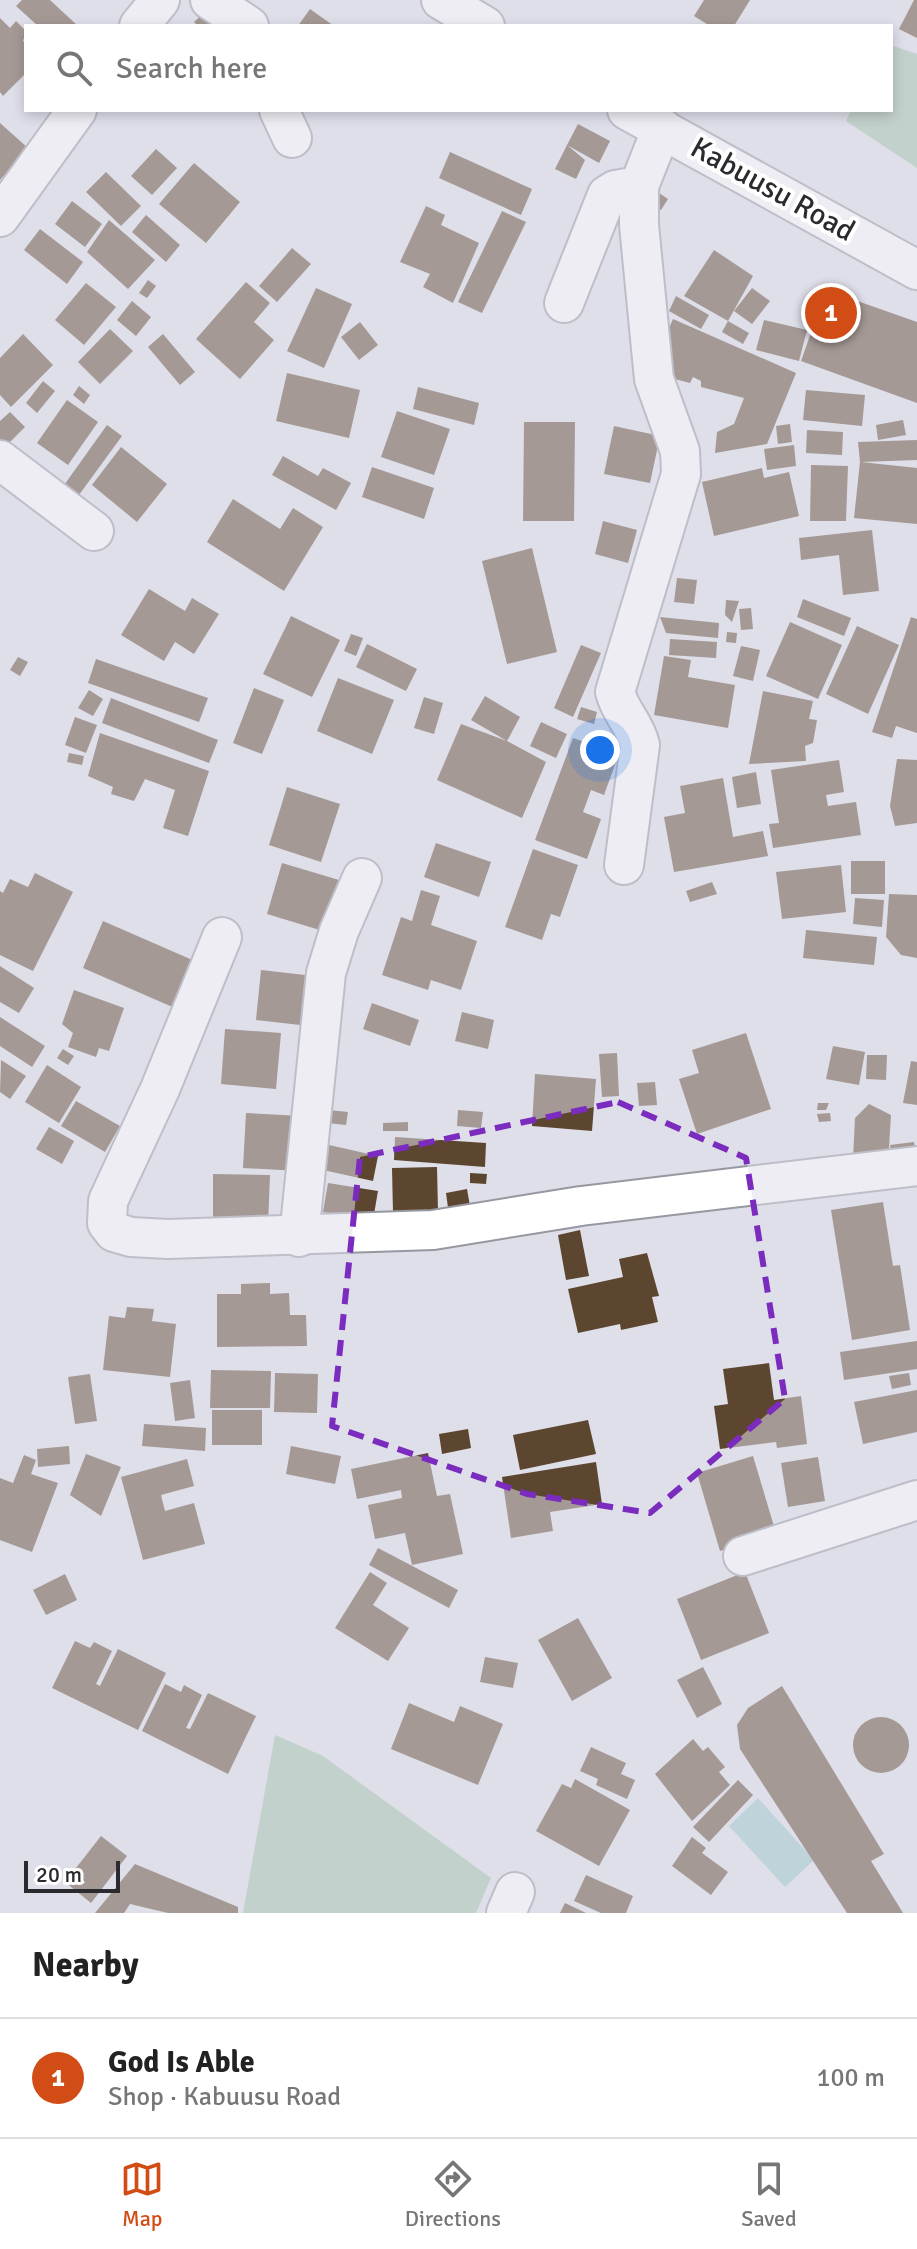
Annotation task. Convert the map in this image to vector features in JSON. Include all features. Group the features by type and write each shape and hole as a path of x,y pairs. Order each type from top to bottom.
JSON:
{"street":[{"path":"141,24 160,0"},
{"path":"210,0 246,24"},
{"path":"441,0 482,24"},
{"path":"0,217 76,112"},
{"name":"Kabuusu Road","path":"631,112 917,270"},
{"path":"624,865 640,745 636,729 618,704 615,692 681,474 680,451 654,379 639,186 662,128"},
{"path":"564,303 607,195 615,190 639,186"},
{"path":"0,460 94,531"},
{"path":"299,1237 326,973 339,931 362,878"},
{"path":"222,937 160,1089 108,1201 107,1223 114,1232 131,1237 299,1237 433,1230 581,1206 917,1166"},
{"path":"743,1556 917,1500"}],"highlighted area":[{"path":"618,1102 746,1158 785,1399 650,1513 527,1494 332,1426 360,1157"}],"shaded area":[{"path":"893,46 917,54 917,168 846,121 850,112 893,112"},
{"path":"275,1735 323,1756 491,1878 476,1913 243,1913"},
{"path":"758,1798 814,1860 785,1887 729,1826"}],"building":[{"path":"22,0 50,0 76,24 36,24 16,6"},
{"path":"704,0 750,0 735,24 707,24 694,16"},
{"path":"914,0 917,0 917,38 899,29"},
{"path":"310,9 331,24 299,24"},
{"path":"205,12 214,24 196,24 194,22"},
{"path":"0,18 10,28 16,21 24,29 24,75 3,96 0,92"},
{"path":"0,123 28,148 0,180"},
{"path":"578,124 610,141 599,163 567,145"},
{"path":"567,145 585,160 576,179 555,169"},
{"path":"156,149 177,168 152,195 131,176"},
{"path":"450,152 532,189 521,215 439,178"},
{"path":"194,163 240,202 206,243 159,204"},
{"path":"106,172 141,206 121,226 86,192"},
{"path":"656,191 668,199 661,210 649,203"},
{"path":"72,201 102,224 85,247 55,224"},
{"path":"426,206 445,215 441,225 479,243 453,303 423,287 430,274 400,262"},
{"path":"502,211 526,222 482,313 458,302"},
{"path":"146,215 180,245 166,262 132,232"},
{"path":"109,220 155,260 128,289 87,252"},
{"path":"40,229 83,262 67,284 24,250"},
{"path":"292,248 311,264 277,302 259,286"},
{"path":"714,250 753,276 728,321 684,296"},
{"path":"148,280 156,286 147,298 139,293"},
{"path":"246,282 270,303 254,322 274,340 240,379 196,339"},
{"path":"86,283 116,307 84,345 55,320"},
{"path":"316,288 352,304 324,368 287,351"},
{"path":"752,288 770,301 752,324 734,311"},
{"path":"826,290 917,322 917,403 801,361"},
{"path":"676,296 709,315 701,329 669,311"},
{"path":"132,301 151,317 136,336 117,320"},
{"path":"673,319 796,373 767,444 715,453 717,432 734,424 744,398 701,387 701,381 693,377 690,383 671,378 672,366 657,355"},
{"path":"764,320 807,330 799,361 756,350"},
{"path":"728,321 749,333 743,344 722,332"},
{"path":"360,322 378,345 359,360 341,337"},
{"path":"110,329 133,351 100,384 78,362"},
{"path":"23,334 53,365 11,407 0,395 0,358"},
{"path":"163,334 195,372 180,385 148,347"},
{"path":"287,373 360,390 349,438 276,421"},
{"path":"43,381 55,391 37,413 26,403"},
{"path":"79,386 90,395 84,404 73,395"},
{"path":"418,387 479,403 474,425 413,409"},
{"path":"806,390 865,395 862,426 803,420"},
{"path":"67,400 98,422 68,465 37,443"},
{"path":"397,411 450,429 434,475 381,457"},
{"path":"10,412 25,427 0,452 0,421"},
{"path":"903,420 906,435 878,440 876,425"},
{"path":"524,422 575,422 574,521 523,521"},
{"path":"790,424 792,442 778,444 776,426"},
{"path":"107,425 122,436 76,499 62,488"},
{"path":"614,426 660,436 650,483 604,474"},
{"path":"807,430 843,432 842,455 806,453"},
{"path":"917,440 917,460 861,462 917,468 917,524 854,518 860,462 858,442"},
{"path":"794,445 796,466 767,470 764,449"},
{"path":"121,447 167,484 137,522 92,485"},
{"path":"283,456 318,476 323,468 351,483 336,510 272,475"},
{"path":"811,465 848,466 846,521 810,521"},
{"path":"372,467 434,488 424,519 362,497"},
{"path":"762,468 764,478 789,472 799,516 714,536 702,482"},
{"path":"233,499 280,529 293,508 323,527 284,591 207,542"},
{"path":"603,521 637,530 628,563 595,554"},
{"path":"872,530 879,591 843,595 839,555 801,560 799,538"},
{"path":"532,548 557,652 507,664 482,561"},
{"path":"677,578 697,580 694,604 674,602"},
{"path":"149,589 185,611 192,598 219,614 194,654 175,642 164,661 121,635"},
{"path":"803,599 851,618 844,636 797,617"},
{"path":"726,600 739,601 732,622 725,615"},
{"path":"751,608 753,629 741,630 739,609"},
{"path":"291,616 340,640 312,697 263,674"},
{"path":"660,617 719,623 718,638 666,633"},
{"path":"911,617 917,619 917,733 896,726 892,738 872,732"},
{"path":"790,622 842,645 818,699 766,676"},
{"path":"857,626 899,645 868,714 826,694"},
{"path":"727,632 737,633 736,643 726,642"},
{"path":"351,634 363,638 356,656 344,651"},
{"path":"670,639 717,642 716,658 669,655"},
{"path":"367,644 417,669 406,691 356,667"},
{"path":"581,645 601,653 573,717 554,708"},
{"path":"741,646 760,650 753,681 733,676"},
{"path":"664,656 691,660 688,677 735,685 728,728 654,715"},
{"path":"18,657 28,662 20,676 10,670"},
{"path":"96,659 208,698 199,722 88,683"},
{"path":"338,678 394,700 372,754 317,731"},
{"path":"254,688 284,700 262,754 233,743"},
{"path":"89,690 103,699 93,716 78,708"},
{"path":"763,691 813,701 809,719 817,720 813,743 805,746 806,761 749,764"},
{"path":"485,696 520,717 507,741 471,720"},
{"path":"424,697 443,703 434,734 414,728"},
{"path":"111,698 218,740 209,763 102,723"},
{"path":"581,707 597,712 594,724 577,719"},
{"path":"75,717 97,725 86,753 65,745"},
{"path":"541,722 567,734 556,758 530,746"},
{"path":"461,724 507,741 546,762 522,818 437,780"},
{"path":"100,733 209,771 188,836 163,828 175,790 145,779 134,801 111,794 113,787 88,776"},
{"path":"573,738 619,754 604,795 591,790 583,812 601,819 587,859 535,840"},
{"path":"69,753 84,756 82,765 67,762"},
{"path":"897,759 917,760 917,823 895,826 890,806"},
{"path":"839,760 844,792 826,795 828,806 856,802 861,835 773,848 769,824 779,823 771,770"},
{"path":"756,772 761,804 737,808 732,777"},
{"path":"723,778 733,837 763,831 768,856 674,872 664,817 685,813 680,786"},
{"path":"287,787 340,804 321,862 269,845"},
{"path":"436,843 491,862 479,897 424,877"},
{"path":"533,849 578,865 560,917 551,914 542,940 505,927"},
{"path":"851,861 885,861 885,894 851,894"},
{"path":"282,863 339,880 323,931 267,914"},
{"path":"841,865 846,912 782,919 776,872"},
{"path":"35,873 73,892 33,971 0,955 0,891 3,893 10,879 28,887"},
{"path":"712,882 717,894 690,902 686,891"},
{"path":"421,890 440,896 431,925 477,941 461,990 431,980 428,990 382,975 401,917 412,921"},
{"path":"889,894 917,895 917,958 901,955 886,937"},
{"path":"855,898 884,900 882,927 853,924"},
{"path":"103,921 197,962 177,1009 83,968"},
{"path":"806,930 877,937 874,965 803,958"},
{"path":"0,966 34,988 19,1013 0,1002"},
{"path":"261,970 314,976 309,1026 256,1020"},
{"path":"74,990 124,1008 109,1051 99,1048 96,1057 68,1047 73,1033 62,1024"},
{"path":"372,1003 419,1020 410,1046 363,1029"},
{"path":"462,1012 494,1020 488,1049 455,1041"},
{"path":"0,1017 45,1046 32,1067 0,1046"},
{"path":"225,1029 281,1033 276,1089 221,1084"},
{"path":"746,1033 771,1109 697,1134 679,1079 699,1073 692,1050"},
{"path":"833,1046 865,1052 859,1085 826,1079"},
{"path":"63,1049 74,1056 68,1065 57,1058"},
{"path":"617,1053 619,1096 602,1097 599,1054"},
{"path":"867,1055 887,1055 886,1080 866,1079"},
{"path":"1,1060 26,1076 10,1099 0,1092"},
{"path":"911,1061 917,1062 917,1105 903,1103"},
{"path":"47,1065 81,1087 59,1123 25,1102"},
{"path":"535,1074 596,1079 592,1131 532,1126"},
{"path":"655,1082 657,1105 639,1106 637,1083"},
{"path":"76,1101 120,1126 105,1152 61,1126"},
{"path":"818,1103 829,1103 826,1110 817,1110"},
{"path":"869,1104 891,1115 888,1164 853,1159 855,1118"},
{"path":"328,1110 348,1112 346,1125 327,1123"},
{"path":"458,1110 483,1112 481,1128 457,1126"},
{"path":"246,1113 302,1116 300,1171 243,1168"},
{"path":"830,1113 831,1121 819,1122 817,1114"},
{"path":"408,1122 408,1131 383,1131 383,1123"},
{"path":"49,1127 74,1141 62,1164 36,1149"},
{"path":"395,1137 486,1143 485,1167 394,1160"},
{"path":"914,1142 917,1157 893,1161 890,1145"},
{"path":"329,1145 378,1156 373,1181 323,1170"},
{"path":"437,1167 438,1211 393,1213 392,1168"},
{"path":"470,1173 487,1174 486,1184 470,1183"},
{"path":"213,1174 270,1175 268,1225 213,1224"},
{"path":"328,1183 378,1191 373,1220 323,1212"},
{"path":"467,1189 471,1212 449,1215 446,1193"},
{"path":"883,1202 893,1266 900,1265 910,1330 852,1340 831,1210"},
{"path":"580,1230 589,1276 566,1280 558,1235"},
{"path":"647,1253 659,1296 652,1297 658,1322 621,1330 620,1324 578,1333 568,1289 623,1277 619,1259"},
{"path":"270,1283 270,1294 289,1293 290,1315 306,1315 307,1346 217,1347 217,1294 241,1294 241,1284"},
{"path":"127,1307 154,1309 152,1321 176,1324 170,1377 103,1370 109,1316 125,1318"},
{"path":"917,1341 917,1369 844,1380 840,1352"},
{"path":"769,1363 774,1400 801,1396 807,1444 777,1448 776,1442 720,1449 714,1406 728,1404 723,1369"},
{"path":"211,1370 271,1371 270,1408 210,1408"},
{"path":"275,1373 318,1374 317,1413 274,1412"},
{"path":"909,1373 911,1385 892,1389 889,1376"},
{"path":"90,1374 97,1421 75,1424 68,1377"},
{"path":"190,1380 195,1418 175,1421 170,1383"},
{"path":"917,1390 917,1432 863,1444 854,1402"},
{"path":"212,1410 262,1410 262,1445 212,1445"},
{"path":"588,1420 596,1454 520,1470 513,1435"},
{"path":"144,1424 206,1428 205,1451 142,1446"},
{"path":"468,1429 471,1448 442,1454 439,1434"},
{"path":"69,1446 70,1464 38,1467 37,1449"},
{"path":"291,1446 341,1456 335,1484 286,1474"},
{"path":"428,1453 437,1496 450,1494 463,1554 412,1565 405,1533 375,1539 368,1505 402,1498 401,1490 357,1499 351,1469"},
{"path":"86,1454 121,1467 101,1516 70,1495"},
{"path":"24,1455 36,1460 31,1474 58,1483 32,1552 0,1540 0,1478 13,1483"},
{"path":"753,1456 776,1533 720,1551 697,1473"},
{"path":"818,1457 825,1501 788,1507 781,1463"},
{"path":"187,1459 194,1486 161,1495 165,1511 194,1503 205,1544 143,1560 121,1477"},
{"path":"596,1462 602,1504 550,1512 553,1531 511,1538 502,1477"},
{"path":"378,1548 458,1590 449,1608 369,1565"},
{"path":"370,1572 387,1583 373,1605 409,1628 388,1661 335,1628"},
{"path":"745,1572 769,1633 701,1660 677,1599"},
{"path":"65,1574 77,1600 46,1615 33,1590"},
{"path":"578,1618 612,1678 572,1701 538,1640"},
{"path":"75,1641 90,1648 94,1642 112,1651 96,1684 100,1686 118,1649 166,1673 138,1730 52,1688"},
{"path":"485,1657 518,1663 513,1688 480,1682"},
{"path":"703,1667 722,1704 697,1718 677,1680"},
{"path":"165,1684 181,1692 184,1685 202,1695 186,1728 190,1729 208,1693 256,1716 228,1774 142,1731"},
{"path":"782,1686 884,1854 871,1861 903,1913 847,1913 740,1749 737,1725 748,1708"},
{"path":"409,1703 454,1722 460,1706 503,1724 478,1785 391,1749"},
{"path":"881,1717 901,1725 909,1745 901,1765 881,1773 861,1765 853,1745 861,1725"},
{"path":"693,1739 703,1751 708,1747 725,1767 719,1772 730,1785 692,1821 655,1774"},
{"path":"591,1747 626,1763 621,1774 635,1780 627,1799 596,1785 598,1779 580,1771"},
{"path":"575,1779 630,1810 599,1866 536,1831 562,1784 571,1788"},
{"path":"738,1780 753,1795 709,1842 693,1827"},
{"path":"101,1836 127,1856 91,1903 65,1882"},
{"path":"692,1837 706,1848 702,1853 728,1872 711,1895 672,1866"},
{"path":"135,1864 238,1907 238,1913 168,1913 130,1904 124,1913 95,1913"},
{"path":"586,1875 633,1896 626,1913 601,1913 574,1901"},
{"path":"565,1903 586,1913 560,1913"}],"place":[{"name":"God Is Able","path":"831,313"}]}
